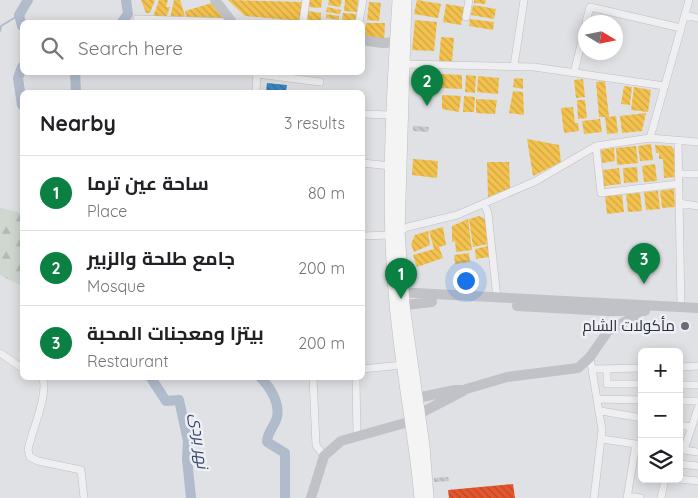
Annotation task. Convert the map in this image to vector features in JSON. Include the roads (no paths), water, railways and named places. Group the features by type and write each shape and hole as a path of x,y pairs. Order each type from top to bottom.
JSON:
{"main road":[{"path":"395,233 404,64 400,41 398,0"},
{"path":"406,0 392,115 391,166 403,365 416,418 428,498"},
{"path":"399,299 417,398 416,418 420,498"}],"street":[{"path":"215,0 230,20"},
{"path":"303,20 306,0"},
{"path":"359,20 362,0"},
{"path":"466,17 469,0"},
{"path":"514,66 524,0"},
{"path":"650,138 689,0"},
{"path":"588,15 590,7 681,28"},
{"path":"685,15 698,18"},
{"path":"137,19 168,20"},
{"path":"365,40 382,43 400,41"},
{"path":"574,72 578,56"},
{"path":"404,64 534,67 664,86"},
{"path":"256,90 257,75"},
{"path":"287,75 320,82"},
{"path":"365,114 392,115"},
{"path":"365,236 395,233 457,215 536,181 596,146 650,138 698,142"},
{"path":"678,141 681,307"},
{"path":"596,146 600,193 678,184"},
{"path":"365,163 391,166"},
{"path":"678,174 698,174"},
{"path":"484,204 488,213 498,298"},
{"path":"679,204 698,206"},
{"path":"399,299 420,295 498,298 616,308"},
{"path":"399,299 427,302 616,308 698,308"},
{"path":"638,308 698,314"},
{"path":"417,398 463,390 507,377 578,368 590,357 608,331 636,316 638,308"},
{"path":"0,353 20,367"},
{"path":"590,357 601,411 602,439 594,498"},
{"path":"365,368 403,365"},
{"path":"683,367 698,366"},
{"path":"593,369 638,368"},
{"path":"607,369 607,384 638,384"},
{"path":"44,380 45,384 28,450 30,457 38,461 81,470 84,498"},
{"path":"312,380 316,445 324,456"},
{"path":"356,380 357,436"},
{"path":"683,385 698,385"},
{"path":"311,498 324,456 341,441 416,418 463,390"},
{"path":"599,399 638,400"},
{"path":"683,401 698,401"},
{"path":"683,448 698,408"},
{"path":"601,411 638,417"},
{"path":"683,426 692,427"},
{"path":"602,439 638,444"},
{"path":"638,448 627,497 640,498"},
{"path":"683,450 698,452"},
{"path":"683,464 698,466"},
{"path":"683,479 698,481"},
{"path":"661,498 664,483"}],"waterway":[{"name":"نهر بردى","path":"20,20 19,15 28,0"},
{"path":"124,20 128,14 126,0"},
{"path":"0,31 1,26 19,15"},
{"name":"نهر بردى","path":"20,72 18,78 20,92"},
{"path":"75,75 76,90"},
{"name":"نهر بردى","path":"152,380 166,401 179,400 188,441 187,459 191,498"},
{"path":"263,380 271,391 277,406 277,417 268,435 267,442 285,453 285,498"}],"place":[{"name":"جامع طلحة والزبير","path":"427,106"},
{"name":"بيتزا ومعجنات المحبة","path":"644,284"},
{"name":"ساحة عين ترما","path":"401,299"},
{"name":"مأكولات الشام","path":"685,326"}]}
